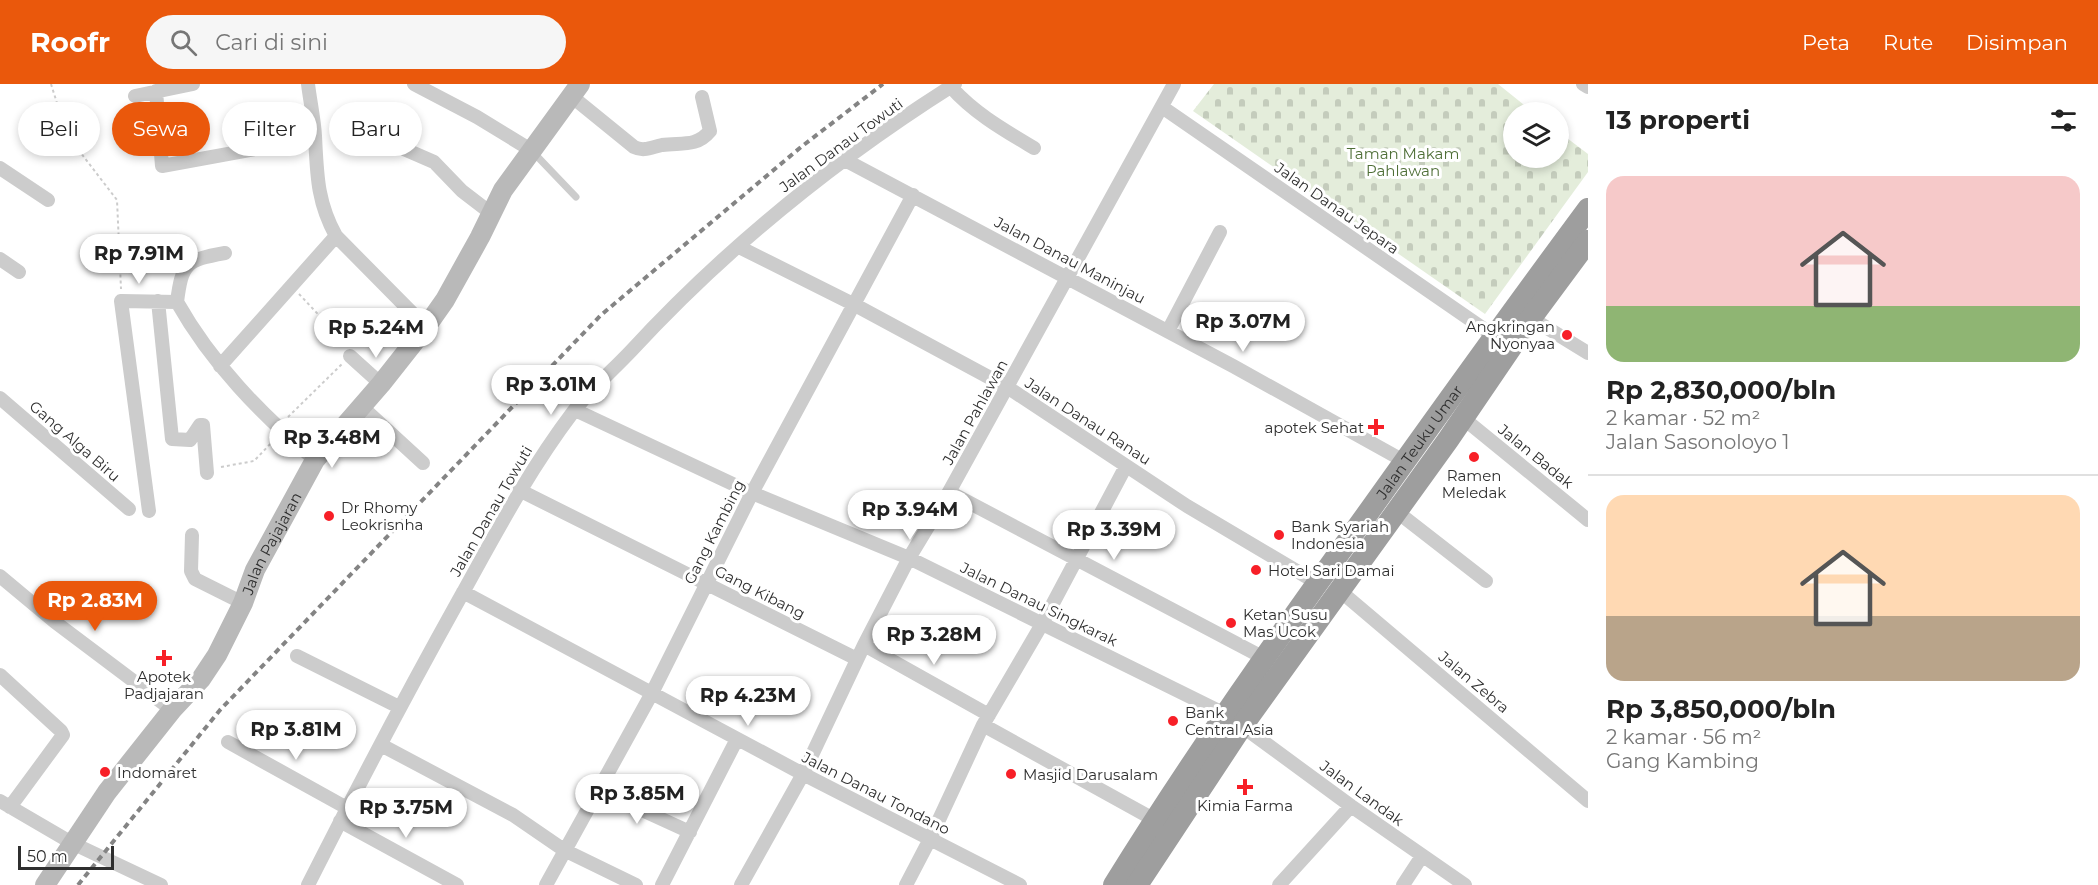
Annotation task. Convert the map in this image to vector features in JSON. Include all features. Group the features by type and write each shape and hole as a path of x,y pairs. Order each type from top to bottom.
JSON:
{"highway":[{"name":"Jalan Teuku Umar","path":"1137,885 1233,720 1263,658 1396,511 1463,418 1524,312 1588,209"},
{"name":"Jalan Teuku Umar","path":"1114,885 1155,819 1233,720 1328,587 1404,461 1494,336 1524,312 1588,241"}],"main road":[{"name":"Jalan Pajajaran","path":"45,885 107,792 172,710 201,680 217,655 243,603 255,570 315,460 381,384 445,300 503,190 575,89"}],"street":[{"path":"135,96 193,84"},
{"path":"308,84 310,102"},
{"path":"414,84 477,117 531,150"},
{"name":"Jalan Pahlawan","path":"741,885 803,774 864,645 909,558 949,492 1174,84"},
{"path":"1583,84 1588,87"},
{"path":"953,85 966,103 1004,130 1034,147"},
{"name":"Jalan Danau Towuti","path":"308,885 399,707 519,490 575,410 661,318 716,265 810,184 953,85"},
{"path":"575,89 634,147 640,150 663,145 688,145 702,139 710,131 702,97"},
{"path":"156,91 162,166 222,155"},
{"name":"Jalan Danau Jepara","path":"1162,107 1494,336"},
{"path":"316,156 318,190 326,218 336,236 426,327"},
{"path":"420,156 434,162 462,191 492,214"},
{"name":"Jalan Danau Maninjau","path":"845,160 1068,277 1404,461"},
{"path":"0,168 48,200"},
{"name":"Gang Kambing","path":"546,885 652,693 752,494 913,195"},
{"path":"1168,331 1220,232"},
{"path":"220,366 336,236"},
{"name":"Jalan Danau Ranau","path":"739,247 855,305 1007,387 1187,506 1328,587"},
{"path":"225,253 188,264 183,270 177,302 194,332 220,366 280,430 315,460"},
{"path":"0,259 19,272"},
{"path":"149,511 121,301 177,302"},
{"path":"158,301 172,439 190,440 200,425 203,425 207,473"},
{"path":"1524,312 1588,353"},
{"path":"350,356 381,384"},
{"name":"Gang Alga Biru","path":"0,398 129,509"},
{"path":"362,407 423,464"},
{"name":"Jalan Danau Singkarak","path":"575,410 752,494 909,558 1233,720"},
{"name":"Jalan Badak","path":"1463,418 1588,520"},
{"path":"906,885 986,720 1042,624 1126,466"},
{"name":"Gang Kibang","path":"519,490 706,582 857,660"},
{"path":"949,492 1263,658"},
{"path":"1396,511 1486,581"},
{"path":"192,534 191,571 195,579 243,603"},
{"path":"0,576 56,622 172,710"},
{"name":"Jalan Zebra","path":"1328,587 1588,801"},
{"name":"Jalan Danau Tondano","path":"463,592 803,774 1020,885"},
{"path":"864,645 1155,819"},
{"path":"297,656 399,707"},
{"path":"0,675 62,731 63,735 3,803 72,843 161,885"},
{"name":"Jalan Landak","path":"1233,720 1465,885"},
{"path":"662,885 737,739"},
{"path":"228,742 347,808"},
{"path":"381,745 513,815 564,850 636,885"},
{"path":"598,790 690,832"},
{"path":"1279,885 1352,806"},
{"path":"340,821 457,885"},
{"path":"1403,885 1422,855"}],"lane":[{"path":"531,150 576,197"}],"path":[{"path":"51,84 67,135 117,200 121,301"},
{"path":"207,473 226,465 254,461 353,351 292,286"}],"green space":[{"name":"Taman Makam Pahlawan","path":"1214,84 1498,84 1520,102 1503,102 1503,168 1569,168 1569,140 1588,154 1588,172 1485,314 1193,111"}],"railway":[{"path":"78,885 220,710 601,315 801,147 883,84"}],"place":[{"name":"Angkringan Nyonyaa","path":"1567,335"},
{"name":"apotek Sehat","path":"1376,427"},
{"name":"Ramen Meledak","path":"1474,457"},
{"name":"Dr Rhomy Leokrisnha","path":"329,516"},
{"name":"Bank Syariah Indonesia","path":"1279,535"},
{"name":"Hotel Sari Damai","path":"1256,570"},
{"name":"Ketan Susu Mas Ucok","path":"1231,623"},
{"name":"Apotek Padjajaran","path":"164,658"},
{"name":"Bank Central Asia","path":"1173,721"},
{"name":"Indomaret","path":"105,772"},
{"name":"Masjid Darusalam","path":"1011,774"},
{"name":"Kimia Farma","path":"1245,787"}]}
